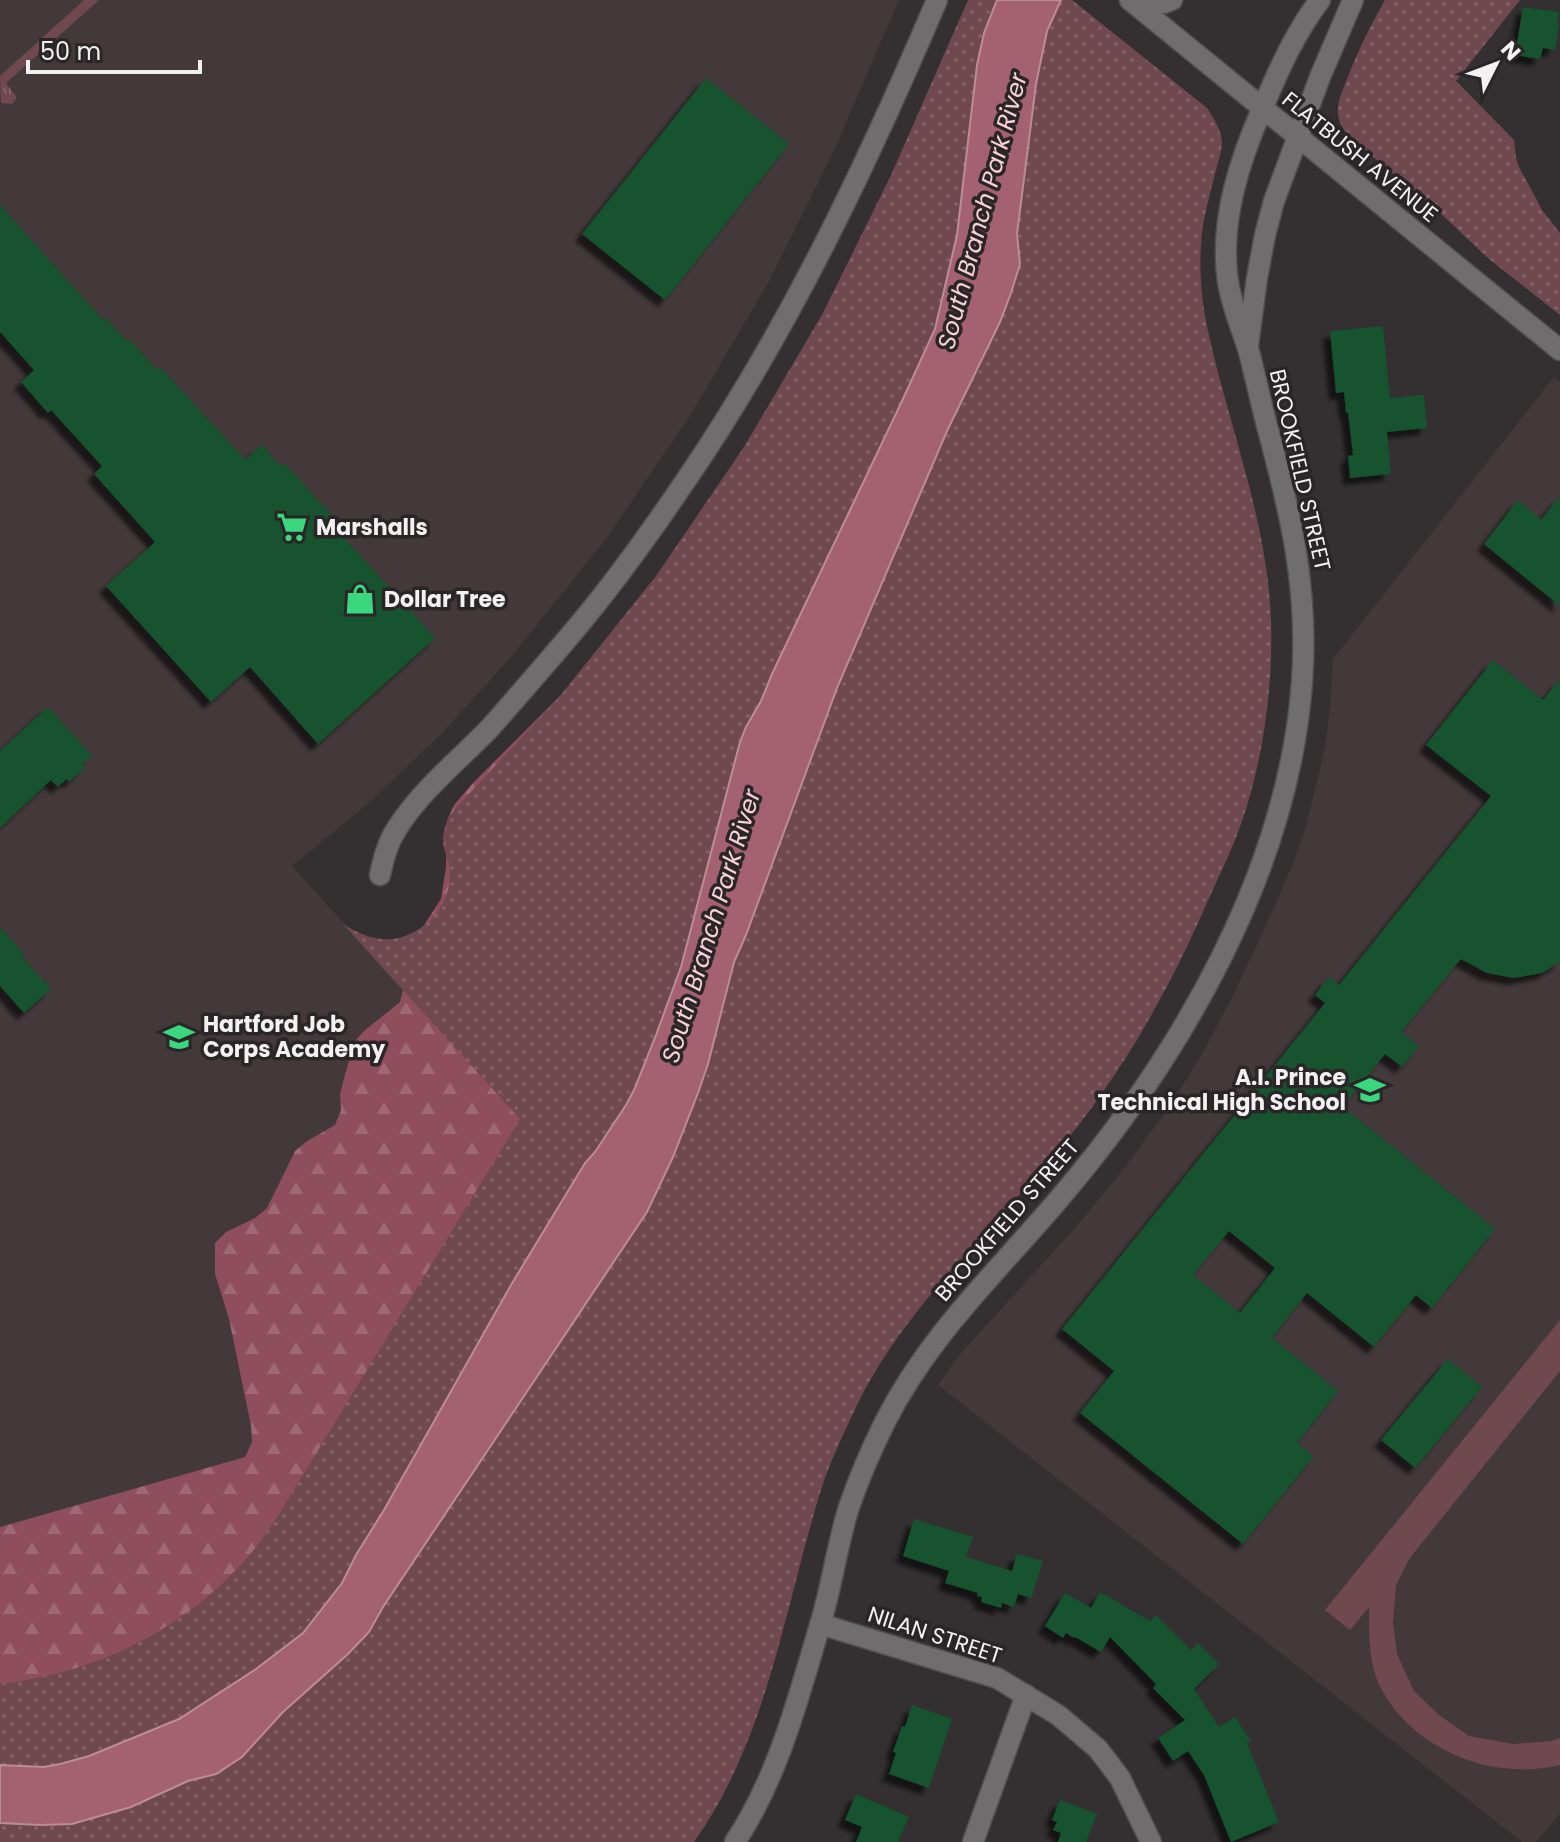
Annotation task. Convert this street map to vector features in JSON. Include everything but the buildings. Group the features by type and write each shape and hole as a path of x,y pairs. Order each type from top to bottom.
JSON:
{"street":[{"path":"380,875 389,843 408,812 490,727 575,631 716,435 827,240 891,108 937,0"},
{"name":"FLATBUSH AVENUE","path":"1130,0 1560,350"},
{"path":"1141,0 1164,3 1172,0"},
{"name":"BROOKFIELD STREET","path":"735,1842 752,1815 786,1737 820,1624 848,1509 886,1419 937,1338 1088,1164 1165,1058 1195,1007 1243,909 1278,812 1291,766 1298,722 1304,627 1300,579 1294,535 1248,349 1231,299 1226,234 1249,138 1296,34 1320,0"},
{"name":"BROOKFIELD STREET","path":"1248,349 1265,235 1274,201 1320,77 1353,0"},
{"name":"NILAN STREET","path":"820,1624 997,1678 1058,1715 1098,1749 1120,1778 1151,1842"},
{"path":"973,1842 1026,1695"}],"shaded area":[{"path":"0,0 899,0 835,148 768,283 691,414 606,539 511,657 443,732 370,802 292,866 403,989 400,1002 364,1031 340,1094 341,1110 335,1125 295,1151 267,1208 255,1218 226,1232 215,1274 229,1319 251,1426 252,1442 245,1457 0,1527"},
{"name":"A.I. Prince Technical High School","path":"1554,377 1560,382 1560,1813 1536,1842 1522,1842 938,1385 963,1351 1120,1174 1161,1119 1198,1061 1231,1000 1277,901 1306,826 1325,748 1333,659"}],"green space":[{"path":"84,0 99,0 6,83 17,98 12,104 1,103 0,76"},
{"path":"968,0 1072,0 1207,108 1221,137 1221,153 1202,236 1200,266 1204,310 1265,558 1271,654 1266,720 1244,816 1171,979 1141,1033 1089,1111 1043,1168 927,1298 877,1368 837,1448 824,1482 756,1717 719,1802 694,1842 0,1842 0,1684 72,1669 139,1642 199,1603 252,1552 284,1506 520,1119 343,924 382,939 399,938 425,925 438,911 449,884 450,868 443,842 449,818 560,696 656,576 744,447 823,313 892,173"},
{"path":"1385,0 1520,0 1456,81 1514,140 1519,167 1542,210 1560,233 1560,315 1489,259 1436,209 1349,137 1339,121 1340,97"},
{"path":"806,359 384,1510 0,1765 0,1527 245,1457 252,1442 251,1426 229,1319 215,1274 215,1243 226,1232 255,1218 267,1208 295,1151 335,1125 341,1110 340,1094 354,1042 400,1002 415,939 441,899 446,867 447,821 454,805 636,612"},
{"path":"1560,1320 1560,1371 1409,1559 1396,1585 1393,1622 1397,1654 1414,1691 1439,1715 1469,1736 1513,1744 1560,1738 1560,1765 1510,1769 1460,1757 1416,1731 1398,1713 1378,1682 1370,1650 1369,1607 1350,1630 1325,1610"}],"water":[{"name":"South Branch Park River","path":"997,0 1061,0 1047,31 1036,84 1017,234 1020,264 1000,322 947,431 837,688 734,962 698,1093 647,1212 369,1632 283,1712 242,1757 216,1774 188,1781 131,1807 72,1824 0,1823 0,1765 44,1767 60,1764 89,1756 179,1719 256,1669 303,1633 342,1583 511,1285 585,1163 626,1105 681,967 740,742 935,329 957,235 977,65 984,33"}],"place":[{"name":"Marshalls","path":"292,527"},
{"name":"Dollar Tree","path":"360,599"},
{"name":"Hartford Job Corps Academy","path":"179,1037"},
{"name":"A.I. Prince Technical High School","path":"1370,1090"}]}
